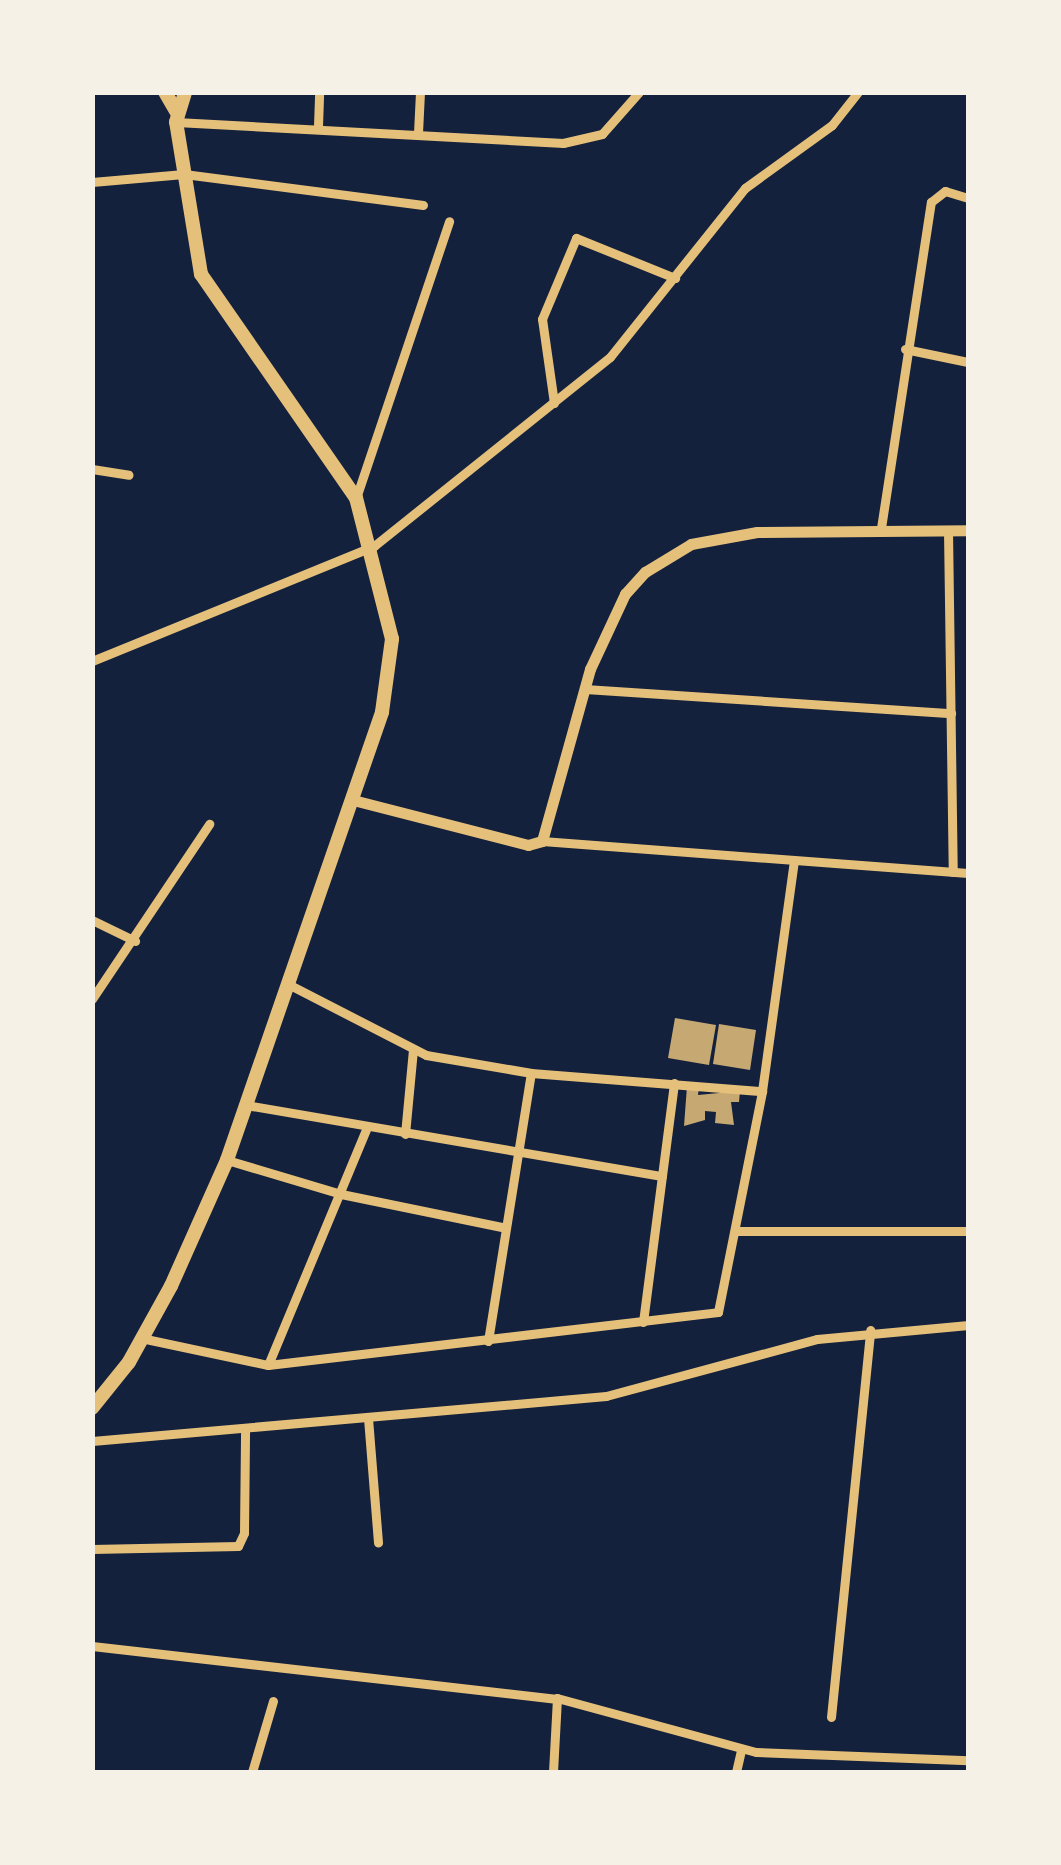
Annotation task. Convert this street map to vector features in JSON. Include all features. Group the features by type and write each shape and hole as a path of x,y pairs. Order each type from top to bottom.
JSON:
{"main road":[{"path":"92,1408 142,1338 227,1160 382,712 392,640 374,546 356,498 201,274 176,117 165,92"},
{"path":"176,117 184,92"}],"street":[{"path":"318,126 319,92"},
{"path":"418,133 420,92"},
{"path":"176,117 585,140 602,134 640,92"},
{"path":"92,661 374,546 610,357 744,188 832,125 858,92"},
{"path":"92,182 184,174 423,205"},
{"path":"881,528 905,349 932,202 945,190 968,198"},
{"path":"356,498 450,220"},
{"path":"554,403 542,320 576,238 676,278"},
{"path":"905,349 968,362"},
{"path":"92,468 129,475"},
{"path":"948,530 953,872"},
{"path":"542,841 584,689 632,584 676,551 757,532 968,530"},
{"path":"584,689 951,713"},
{"path":"353,800 528,845 542,841 968,874"},
{"path":"92,999 135,941 208,824"},
{"path":"142,1338 268,1365 718,1312 762,1091 794,860"},
{"path":"92,920 135,941"},
{"path":"286,983 413,1050 531,1072 762,1091"},
{"path":"406,1134 413,1050"},
{"path":"488,1340 514,1152 531,1072"},
{"path":"643,1322 674,1082"},
{"path":"246,1105 662,1176"},
{"path":"268,1365 367,1127"},
{"path":"227,1160 340,1194 502,1227"},
{"path":"736,1231 968,1231"},
{"path":"92,1441 606,1396 870,1330 968,1325"},
{"path":"831,1717 870,1330"},
{"path":"368,1418 378,1543"},
{"path":"92,1549 238,1546 244,1533 245,1429"},
{"path":"92,1646 555,1703 740,1755 968,1760"},
{"path":"252,1772 273,1701"},
{"path":"553,1772 555,1703"},
{"path":"736,1772 740,1755"}],"building":[{"path":"675,1018 716,1025 709,1065 668,1058"},
{"path":"719,1024 756,1030 750,1070 713,1064"},
{"path":"687,1086 699,1087 698,1095 740,1091 739,1102 731,1102 734,1125 715,1123 716,1112 705,1111 705,1120 684,1126"}]}
